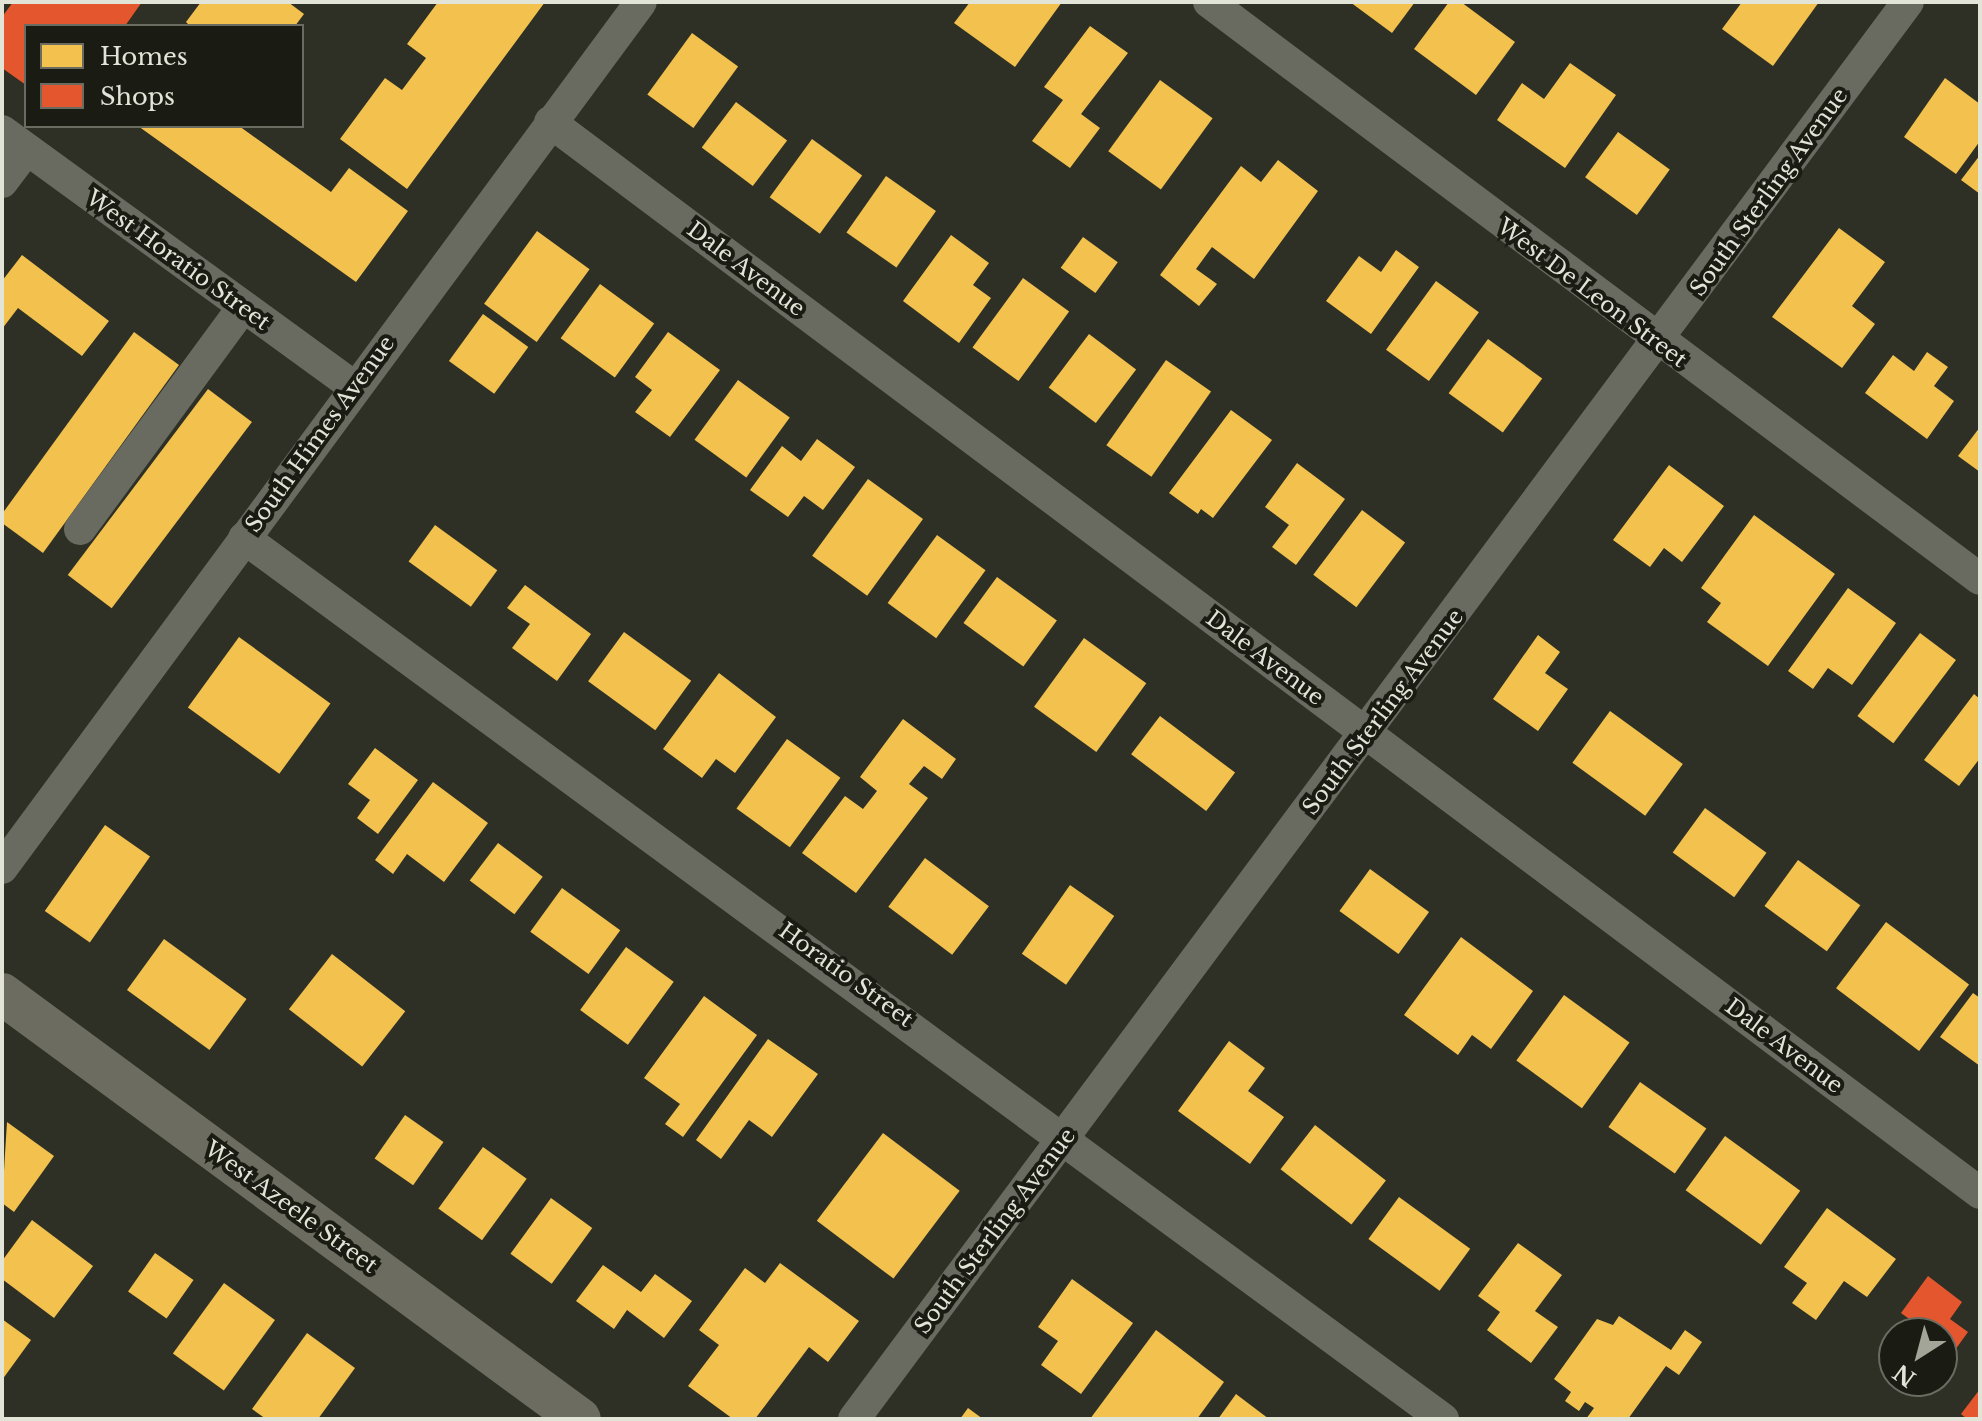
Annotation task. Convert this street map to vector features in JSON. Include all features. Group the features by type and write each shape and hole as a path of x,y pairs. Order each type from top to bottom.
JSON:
{"main road":[{"name":"West Azeele Street","path":"2,994 580,1419"}],"street":[{"name":"South Himes Avenue","path":"2,868 641,2"},
{"name":"West De Leon Street","path":"1209,2 1658,344 1980,579"},
{"name":"South Sterling Avenue","path":"854,1419 1658,344 1908,2"},
{"name":"Dale Avenue","path":"550,122 1980,1193"},
{"name":"West Horatio Street","path":"14,140 356,388"},
{"path":"2,182 14,140"},
{"path":"80,529 243,307"},
{"name":"Horatio Street","path":"244,538 1066,1136 1443,1419"}],"building: Homes":[{"path":"201,2 288,2 304,14 296,24 186,22"},
{"path":"438,2 545,2 407,189 340,139 385,78 402,90 426,58 407,44"},
{"path":"970,2 1062,2 1015,67 954,23"},
{"path":"1350,2 1415,2 1392,33"},
{"path":"1449,2 1461,2 1515,42 1476,95 1414,49"},
{"path":"1742,2 1819,2 1773,66 1722,29"},
{"path":"1090,26 1128,53 1081,114 1100,128 1070,168 1032,141 1063,100 1044,87"},
{"path":"692,33 738,67 693,128 647,94"},
{"path":"1570,63 1616,95 1565,168 1497,120 1522,83 1544,99"},
{"path":"1945,78 1980,104 1980,141 1956,174 1904,137"},
{"path":"1160,80 1213,118 1161,189 1108,151"},
{"path":"736,102 787,141 753,186 702,148"},
{"path":"141,128 242,128 331,192 349,168 408,211 356,282"},
{"path":"1618,132 1670,170 1637,215 1585,177"},
{"path":"812,139 862,175 820,234 770,197"},
{"path":"1980,155 1980,194 1961,180"},
{"path":"1278,160 1318,191 1254,279 1212,247 1196,269 1217,284 1199,306 1160,275 1241,166 1261,182"},
{"path":"886,176 936,211 896,268 846,233"},
{"path":"1839,228 1885,262 1852,306 1875,324 1842,368 1772,317"},
{"path":"537,231 590,269 537,342 484,304"},
{"path":"951,235 989,263 973,285 991,298 959,343 903,301"},
{"path":"1083,237 1118,262 1095,293 1061,268"},
{"path":"1396,250 1419,267 1371,334 1326,301 1359,256 1381,272"},
{"path":"22,255 109,321 82,356 18,308 2,329 2,281"},
{"path":"1023,278 1069,312 1019,381 972,348"},
{"path":"1436,281 1479,312 1429,381 1386,350"},
{"path":"600,284 654,323 615,378 561,338"},
{"path":"483,314 528,347 494,394 449,361"},
{"path":"134,332 179,365 43,553 2,523 2,514"},
{"path":"668,332 720,370 670,437 635,412 652,390 635,377"},
{"path":"1089,334 1136,370 1096,423 1049,388"},
{"path":"1488,339 1542,378 1503,433 1449,393"},
{"path":"1927,352 1948,367 1934,386 1954,401 1927,439 1865,393 1893,355 1914,371"},
{"path":"1166,360 1211,392 1151,477 1106,445"},
{"path":"738,380 790,418 746,477 695,440"},
{"path":"208,389 252,422 112,608 68,575"},
{"path":"1231,410 1272,440 1213,518 1201,509 1198,514 1169,493"},
{"path":"1980,427 1980,472 1958,456"},
{"path":"817,439 855,467 823,510 804,496 788,517 750,490 782,446 801,461"},
{"path":"1297,463 1345,499 1296,565 1272,547 1289,525 1265,507"},
{"path":"1669,465 1724,506 1682,562 1664,548 1650,567 1613,540"},
{"path":"868,479 923,519 867,596 812,556"},
{"path":"1362,510 1405,542 1356,607 1313,575"},
{"path":"1754,515 1835,574 1768,666 1707,622 1721,603 1701,588"},
{"path":"435,525 497,570 471,607 409,561"},
{"path":"937,535 986,570 936,638 888,603"},
{"path":"997,577 1057,620 1023,667 963,623"},
{"path":"525,585 591,634 557,681 512,648 530,624 507,608"},
{"path":"1848,588 1896,623 1852,685 1828,668 1813,689 1788,671"},
{"path":"624,632 691,681 655,730 588,681"},
{"path":"1920,633 1956,660 1893,743 1857,716"},
{"path":"1538,635 1560,652 1545,673 1568,689 1538,731 1493,699"},
{"path":"239,637 330,703 279,774 188,707"},
{"path":"1084,638 1146,683 1096,752 1034,707"},
{"path":"719,673 776,717 735,773 716,759 702,778 663,749"},
{"path":"1974,694 1980,699 1980,758 1959,786 1924,760"},
{"path":"1610,711 1683,764 1645,816 1572,763"},
{"path":"1160,716 1235,773 1206,811 1131,754"},
{"path":"903,719 956,759 942,779 924,766 909,784 928,798 856,893 802,853 845,796 863,809 877,791 860,777"},
{"path":"787,739 840,778 790,847 736,809"},
{"path":"375,748 418,780 378,834 357,818 370,800 348,784"},
{"path":"433,782 488,823 444,882 407,854 393,874 375,860"},
{"path":"1705,808 1766,853 1734,897 1673,852"},
{"path":"105,825 150,857 90,943 45,911"},
{"path":"498,843 543,877 514,914 470,881"},
{"path":"925,858 989,906 952,955 888,907"},
{"path":"1798,860 1860,905 1827,951 1764,906"},
{"path":"1370,869 1429,912 1398,954 1339,911"},
{"path":"1070,885 1114,916 1066,985 1022,954"},
{"path":"562,888 620,930 589,974 530,932"},
{"path":"1886,922 1969,985 1919,1051 1836,988"},
{"path":"1461,937 1533,991 1491,1049 1472,1035 1458,1055 1404,1015"},
{"path":"164,939 247,999 209,1050 127,990"},
{"path":"626,947 674,982 628,1045 580,1010"},
{"path":"332,954 405,1011 362,1066 289,1009"},
{"path":"1973,993 1980,998 1980,1066 1940,1037"},
{"path":"1564,995 1630,1043 1582,1108 1516,1061"},
{"path":"704,996 757,1035 683,1137 665,1124 680,1104 644,1078"},
{"path":"768,1039 818,1074 772,1137 749,1120 721,1159 696,1140"},
{"path":"1229,1041 1265,1068 1248,1091 1284,1117 1250,1164 1178,1111"},
{"path":"1640,1082 1706,1128 1675,1174 1608,1127"},
{"path":"405,1115 444,1142 413,1185 375,1158"},
{"path":"7,1122 54,1156 14,1212 2,1203"},
{"path":"1315,1125 1386,1180 1351,1225 1281,1169"},
{"path":"883,1133 960,1191 893,1279 817,1221"},
{"path":"1725,1136 1800,1191 1761,1245 1686,1190"},
{"path":"483,1147 527,1179 482,1240 438,1208"},
{"path":"1399,1197 1470,1249 1440,1291 1368,1239"},
{"path":"551,1198 592,1228 552,1284 510,1254"},
{"path":"1827,1208 1896,1259 1867,1297 1844,1281 1816,1320 1792,1303 1807,1283 1784,1267"},
{"path":"32,1220 93,1266 54,1318 2,1279 2,1261"},
{"path":"1518,1243 1562,1275 1535,1311 1558,1327 1531,1363 1487,1330 1500,1312 1478,1296"},
{"path":"155,1253 194,1280 167,1318 128,1292"},
{"path":"780,1263 859,1321 828,1362 809,1347 755,1419 733,1419 688,1386 719,1345 699,1330 745,1268 765,1283"},
{"path":"603,1265 641,1292 655,1274 692,1301 664,1338 627,1310 614,1329 576,1301"},
{"path":"1072,1279 1133,1323 1081,1394 1041,1365 1058,1341 1038,1327"},
{"path":"224,1283 275,1320 224,1390 173,1353"},
{"path":"1619,1316 1671,1350 1685,1330 1702,1342 1679,1375 1666,1366 1628,1419 1586,1419 1594,1408 1585,1402 1579,1411 1565,1401 1571,1392 1554,1379 1597,1319 1613,1325"},
{"path":"2,1319 31,1340 2,1380"},
{"path":"1156,1330 1224,1382 1197,1419 1090,1419"},
{"path":"307,1333 355,1368 318,1419 266,1419 252,1409"},
{"path":"1236,1394 1269,1419 1218,1419"},
{"path":"968,1408 983,1419 960,1419"}],"building: Shops":[{"path":"13,2 142,2 126,24 24,24 24,84 2,68 2,17"},
{"path":"1928,1276 1962,1302 1951,1317 1907,1317 1901,1313"},
{"path":"1958,1325 1968,1332 1958,1346"},
{"path":"1980,1389 1980,1419 1967,1419 1961,1414"}]}
